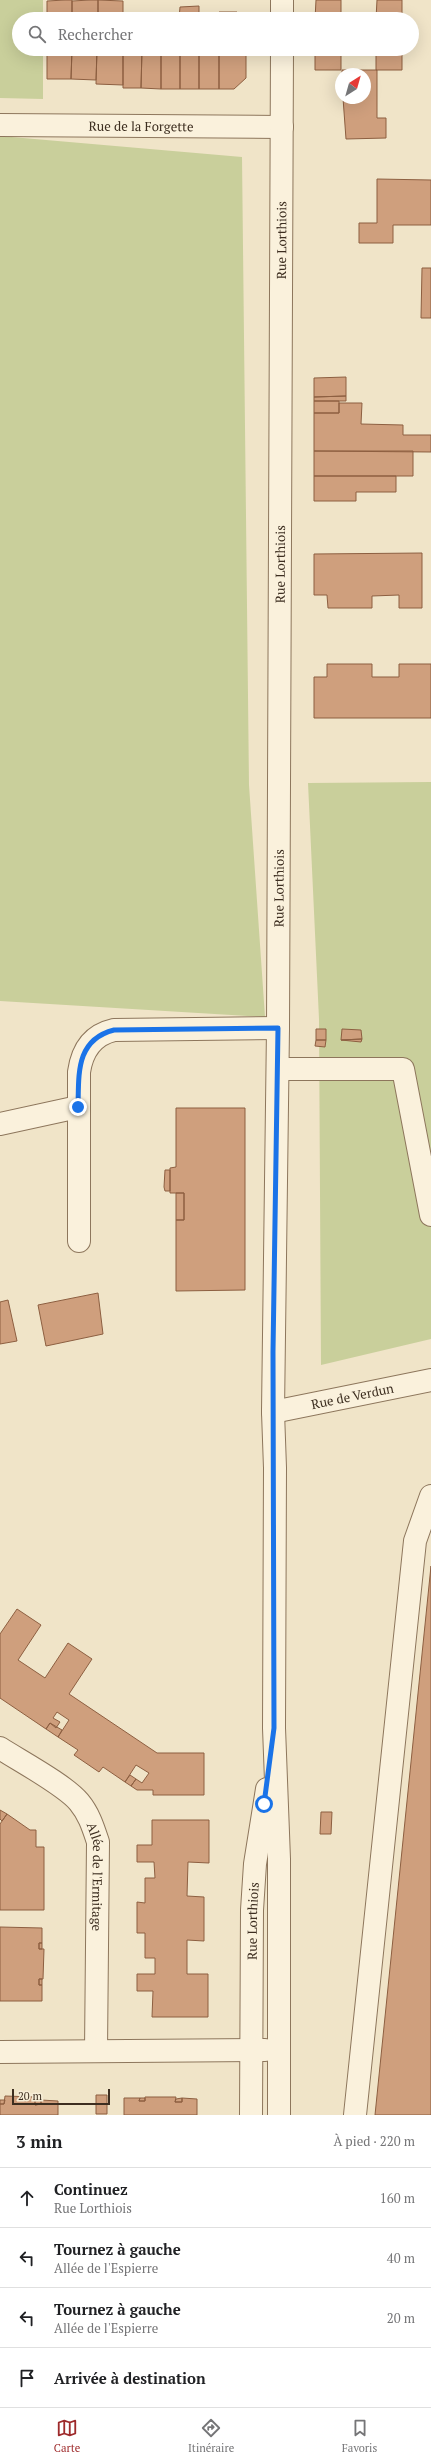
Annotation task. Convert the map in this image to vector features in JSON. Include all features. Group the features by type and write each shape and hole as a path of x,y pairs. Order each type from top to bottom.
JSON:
{"street":[{"path":"282,0 282,12"},
{"name":"Rue Lorthiois","path":"279,2115 279,1859 274,1728 275,1468 273,1412 278,1069 282,56"},
{"name":"Rue de la Forgette","path":"0,125 282,127"},
{"path":"79,1241 78,1107 81,1061 92,1041 102,1033 114,1030 278,1028"},
{"path":"278,1069 403,1068 431,1215"},
{"path":"0,1124 52,1114 78,1107"},
{"name":"Rue de Verdun","path":"273,1412 431,1380"},
{"path":"355,2115 416,1541 431,1496"},
{"name":"Rue Lorthiois","path":"251,2115 252,1910 255,1864 274,1728"},
{"name":"Allée de l'Ermitage","path":"0,1748 79,1801 88,1814 94,1828 98,1842 96,2051"},
{"path":"0,2052 279,2050"}],"green space":[{"path":"0,0 43,0 43,12 12,12 12,56 43,56 43,99 0,98"},
{"path":"0,136 242,157 249,785 265,1017 0,1001"},
{"path":"431,782 431,1339 321,1365 319,1019 308,783"}],"building":[{"path":"72,0 72,12 47,12 47,1"},
{"path":"98,0 98,12 72,12 72,1"},
{"path":"98,0 123,1 123,12 98,12"},
{"path":"316,0 341,0 341,12 315,12"},
{"path":"377,0 402,0 402,12 376,12"},
{"path":"199,6 199,12 180,12 180,7"},
{"path":"47,56 72,56 71,79 47,79"},
{"path":"72,56 97,56 96,80 71,79"},
{"path":"97,56 123,56 123,85 96,84"},
{"path":"123,56 142,56 141,88 123,88"},
{"path":"142,56 161,56 161,89 141,88"},
{"path":"161,56 180,56 180,89 161,89"},
{"path":"180,56 199,56 199,89 180,89"},
{"path":"199,56 219,56 219,89 199,89"},
{"path":"219,56 246,56 246,78 234,89 219,89"},
{"path":"315,56 341,56 341,68 335,68 335,70 315,70"},
{"path":"376,56 402,56 402,70 376,70"},
{"path":"371,70 377,70 377,118 386,118 386,138 346,139 343,104 371,104"},
{"path":"377,179 431,180 431,225 393,225 393,243 359,243 359,223 377,223"},
{"path":"422,268 431,268 431,318 421,318"},
{"path":"346,377 346,396 314,397 314,378"},
{"path":"346,396 346,401 314,401 314,397"},
{"path":"314,401 339,401 339,413 314,413"},
{"path":"339,403 362,403 361,424 403,425 403,435 431,435 431,452 314,451 314,413 339,413"},
{"path":"314,451 413,451 413,476 314,476"},
{"path":"314,476 396,476 396,492 356,492 356,501 314,501"},
{"path":"422,553 422,608 399,608 399,595 372,596 372,608 328,608 327,595 314,595 314,554"},
{"path":"327,664 372,664 372,677 399,677 399,664 431,664 431,718 314,718 314,677 327,677"},
{"path":"316,1029 326,1029 326,1040 316,1040"},
{"path":"342,1029 361,1030 362,1039 341,1040"},
{"path":"362,1039 361,1042 341,1040"},
{"path":"316,1040 326,1040 325,1047 315,1046"},
{"path":"176,1108 245,1108 245,1290 176,1291 176,1220 184,1220 184,1193 170,1193 170,1168 176,1167"},
{"path":"165,1170 170,1170 170,1191 165,1191 164,1187"},
{"path":"176,1193 184,1193 184,1220 176,1220"},
{"path":"98,1293 103,1334 46,1346 38,1305"},
{"path":"8,1300 17,1341 0,1344 0,1302"},
{"path":"431,1566 431,2115 375,2115"},
{"path":"17,1609 41,1625 18,1660 45,1678 68,1643 92,1659 69,1694 157,1753 204,1753 204,1795 153,1795 153,1790 137,1790 131,1786 136,1779 142,1783 149,1773 136,1765 125,1782 103,1767 99,1772 74,1755 78,1750 58,1737 69,1720 57,1712 53,1718 60,1722 56,1728 50,1723 46,1729 0,1698 0,1634"},
{"path":"50,1723 62,1730 58,1737 46,1729"},
{"path":"130,1775 136,1779 131,1786 125,1782"},
{"path":"0,1810 7,1814 2,1821 0,1819"},
{"path":"321,1812 332,1812 331,1834 320,1834"},
{"path":"7,1814 30,1830 36,1830 36,1847 44,1847 44,1910 0,1910 0,1824"},
{"path":"152,1820 209,1820 209,1863 188,1862 187,1896 204,1897 204,1941 187,1940 187,1974 208,1974 208,2017 152,2017 153,1991 137,1991 137,1974 155,1974 155,1958 145,1958 145,1933 137,1933 137,1902 145,1903 145,1878 155,1878 154,1862 137,1862 137,1845 152,1845"},
{"path":"0,1927 42,1928 42,1943 39,1943 39,1949 44,1949 43,1979 39,1979 39,1985 42,1985 42,2001 0,2001"},
{"path":"39,1943 42,1943 42,1949 39,1949"},
{"path":"39,1979 42,1979 42,1985 39,1985"},
{"path":"96,2095 107,2095 107,2114 96,2114"},
{"path":"5,2096 35,2097 35,2105 41,2104 41,2100 58,2101 58,2115 0,2115 0,2104 4,2104"},
{"path":"145,2097 176,2097 175,2102 182,2102 182,2098 197,2099 197,2115 124,2115 124,2098 140,2098 139,2101 145,2101"},
{"path":"140,2098 145,2098 145,2101 139,2101"},
{"path":"182,2098 182,2102 175,2102 176,2099"},
{"path":"0,2100 5,2100 4,2104 0,2104"},
{"path":"35,2100 41,2100 41,2104 35,2105"}],"route":[{"path":"78,1107 79,1072 81,1061 85,1050 92,1041 102,1033 114,1030 278,1028 273,1352 275,1468 274,1728 269,1777 264,1804"}]}
